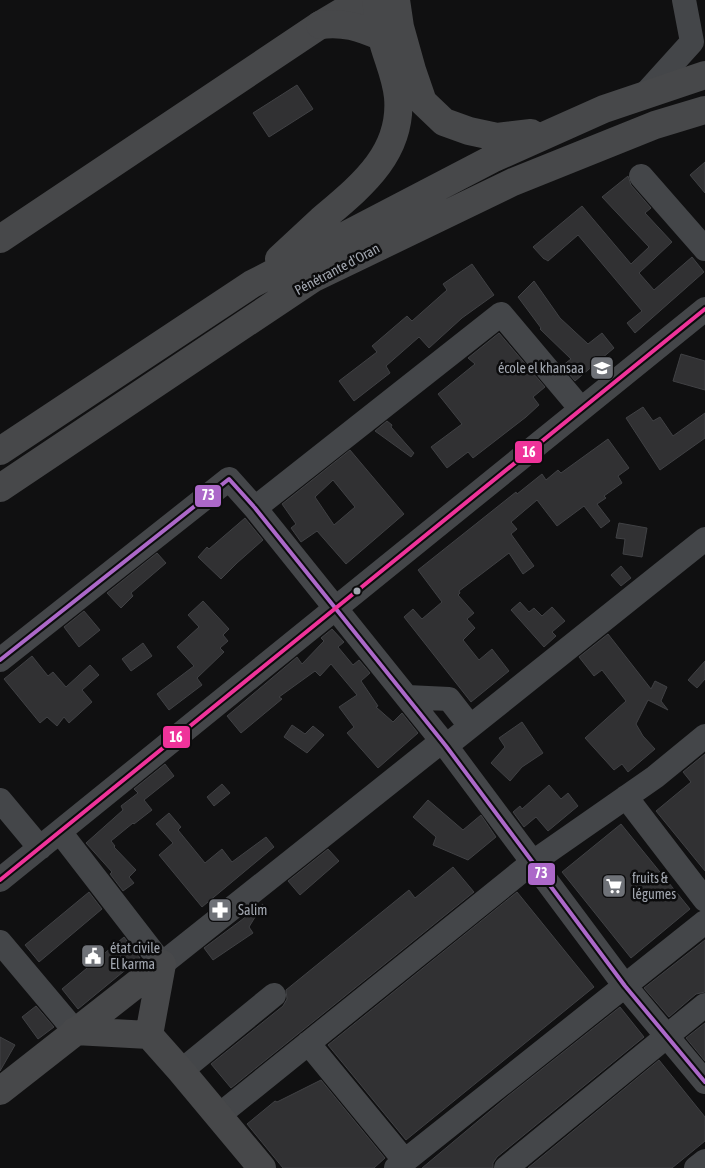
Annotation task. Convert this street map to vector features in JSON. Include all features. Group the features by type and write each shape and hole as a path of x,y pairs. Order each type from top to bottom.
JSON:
{"main road":[{"path":"0,239 320,25 362,0"},
{"path":"252,284 359,188 373,173 392,139 398,120 396,80 382,37 376,0"},
{"path":"396,0 400,27 423,102 444,122 469,131 505,136 529,134 604,109"},
{"path":"320,25 336,23 352,26 382,37"},
{"name":"Pénétrante d'Oran","path":"0,451 252,284 492,159 604,109 705,75"},
{"name":"Pénétrante d'Oran","path":"0,488 312,279 513,182 655,125 705,110"},
{"path":"0,1090 162,964"},
{"path":"148,1035 162,964"},
{"path":"75,1031 148,1035 181,1070 262,1168"}],"street":[{"path":"645,94 692,42 689,1"},
{"path":"641,176 705,249"},
{"path":"0,880 705,309"},
{"path":"255,508 501,314 581,409"},
{"path":"0,660 229,479 255,508 444,743 625,986 705,1082"},
{"path":"60,832 162,964 444,743 470,726 705,538"},
{"path":"407,697 449,699 470,726"},
{"path":"218,1116 533,862 655,776 705,736"},
{"path":"626,797 702,890"},
{"path":"0,800 40,848"},
{"path":"308,1043 407,1164 705,922"},
{"path":"0,942 75,1031"},
{"path":"181,1070 274,995"},
{"path":"506,1168 705,1004"},
{"path":"696,1168 705,1161"}],"building":[{"path":"297,85 313,109 269,137 253,113"},
{"path":"705,162 705,193 690,175"},
{"path":"628,176 631,185 651,208 645,213 672,242 639,273 654,290 692,257 704,272 635,333 627,323 642,311 578,235 548,261 533,247 582,206 631,264 649,247 602,197"},
{"path":"472,264 494,295 462,318 429,348 419,337 386,366 390,373 354,401 339,381 377,352 372,346 407,316 412,321 447,290 443,284"},
{"path":"534,281 560,318 588,344 602,333 614,348 575,381 562,366 571,359 540,329 518,297"},
{"path":"499,333 545,387 533,397 539,405 473,458 468,452 447,468 431,447 462,424 438,394 475,364 468,358"},
{"path":"681,354 705,361 705,390 673,381"},
{"path":"643,407 653,421 660,417 673,436 705,413 705,438 660,470 626,418"},
{"path":"387,421 414,453 411,457 375,431"},
{"path":"608,439 629,468 618,476 622,483 604,496 606,498 597,504 610,521 601,528 584,506 557,526 537,500 511,522 517,529 511,534 534,566 523,574 509,553 459,591 458,595 474,613 467,619 475,628 463,640 479,660 492,649 509,671 471,702 404,617 413,609 422,619 442,602 418,570 516,492 517,494 542,474 546,480 558,470 561,473"},
{"path":"350,450 404,514 346,564 317,531 301,542 291,528 296,524 282,504","holes":["333,480 355,507 334,525 315,497"]},
{"path":"245,518 263,540 221,579 198,557 207,547 209,549"},
{"path":"619,523 647,528 642,557 623,554 625,539 616,538"},
{"path":"157,553 166,563 131,593 133,596 121,608 107,593"},
{"path":"621,566 631,578 621,586 611,575"},
{"path":"203,601 229,629 223,635 228,641 220,648 224,652 197,678 202,685 169,710 157,694 194,666 177,647 199,627 188,615"},
{"path":"520,602 529,612 534,608 542,616 552,607 565,621 552,632 556,636 544,647 511,610"},
{"path":"84,611 100,630 79,647 64,627"},
{"path":"332,629 344,642 338,647 353,665 359,660 370,673 361,681 378,706 376,707 393,722 402,713 418,733 378,768 347,733 354,727 339,707 357,695 331,664 320,676 315,671 279,697 282,699 241,733 227,716 297,657 302,664 324,641 321,638"},
{"path":"608,634 651,689 655,681 667,687 661,701 668,710 648,700 636,724 643,736 655,749 628,772 622,764 614,770 585,738 626,701 602,670 594,676 579,657"},
{"path":"143,643 152,656 131,671 122,659"},
{"path":"32,656 48,676 53,672 66,687 90,665 99,675 82,690 92,702 69,723 64,717 57,726 47,717 40,723 4,679"},
{"path":"705,661 705,679 697,688 688,680"},
{"path":"522,722 543,753 522,767 510,781 491,763 505,747 499,738"},
{"path":"292,725 305,734 313,726 324,735 307,753 284,737"},
{"path":"705,754 705,871 656,811 691,782 683,772"},
{"path":"165,764 174,776 144,800 152,810 111,841 114,847 136,870 129,877 134,883 123,891 110,874 112,872 86,843 123,810 121,806 138,793 134,789"},
{"path":"222,784 230,793 214,806 207,797"},
{"path":"549,785 561,799 568,793 578,806 548,831 536,817 524,827 513,812 520,806 522,809"},
{"path":"428,800 463,830 481,815 496,837 468,860 433,845 436,837 413,817"},
{"path":"169,813 181,827 178,830 205,863 222,849 232,862 266,837 274,847 202,907 159,855 173,843 156,824"},
{"path":"621,824 690,909 631,958 562,872"},
{"path":"328,849 339,861 300,895 288,881"},
{"path":"453,867 474,892 231,1088 211,1064 283,1006 287,999 286,990 409,890 415,898"},
{"path":"89,892 102,909 39,962 25,945"},
{"path":"517,892 594,987 406,1140 328,1045"},
{"path":"263,904 249,927 253,933 213,960 204,948"},
{"path":"124,937 140,958 78,1009 62,989"},
{"path":"705,940 705,992 696,994 669,1017 644,988"},
{"path":"36,1006 54,1027 38,1039 22,1017"},
{"path":"620,1007 644,1037 497,1157 493,1163 493,1168 422,1168 508,1096"},
{"path":"705,1023 705,1061 686,1038"},
{"path":"0,1037 15,1045 0,1071"},
{"path":"659,1060 705,1117 705,1141 672,1168 528,1168"},
{"path":"321,1080 385,1158 374,1168 283,1168 247,1124 275,1101 277,1102"}],"transit line":[{"name":"16","path":"0,880 705,309"},
{"name":"73","path":"0,660 229,479 255,508 446,746 625,986 705,1082"}],"place":[{"name":"école el khansaa","path":"602,368"},
{"name":"fruits & légumes","path":"614,886"},
{"name":"Salim","path":"220,910"},
{"name":"état civile El karma","path":"93,956"}]}
